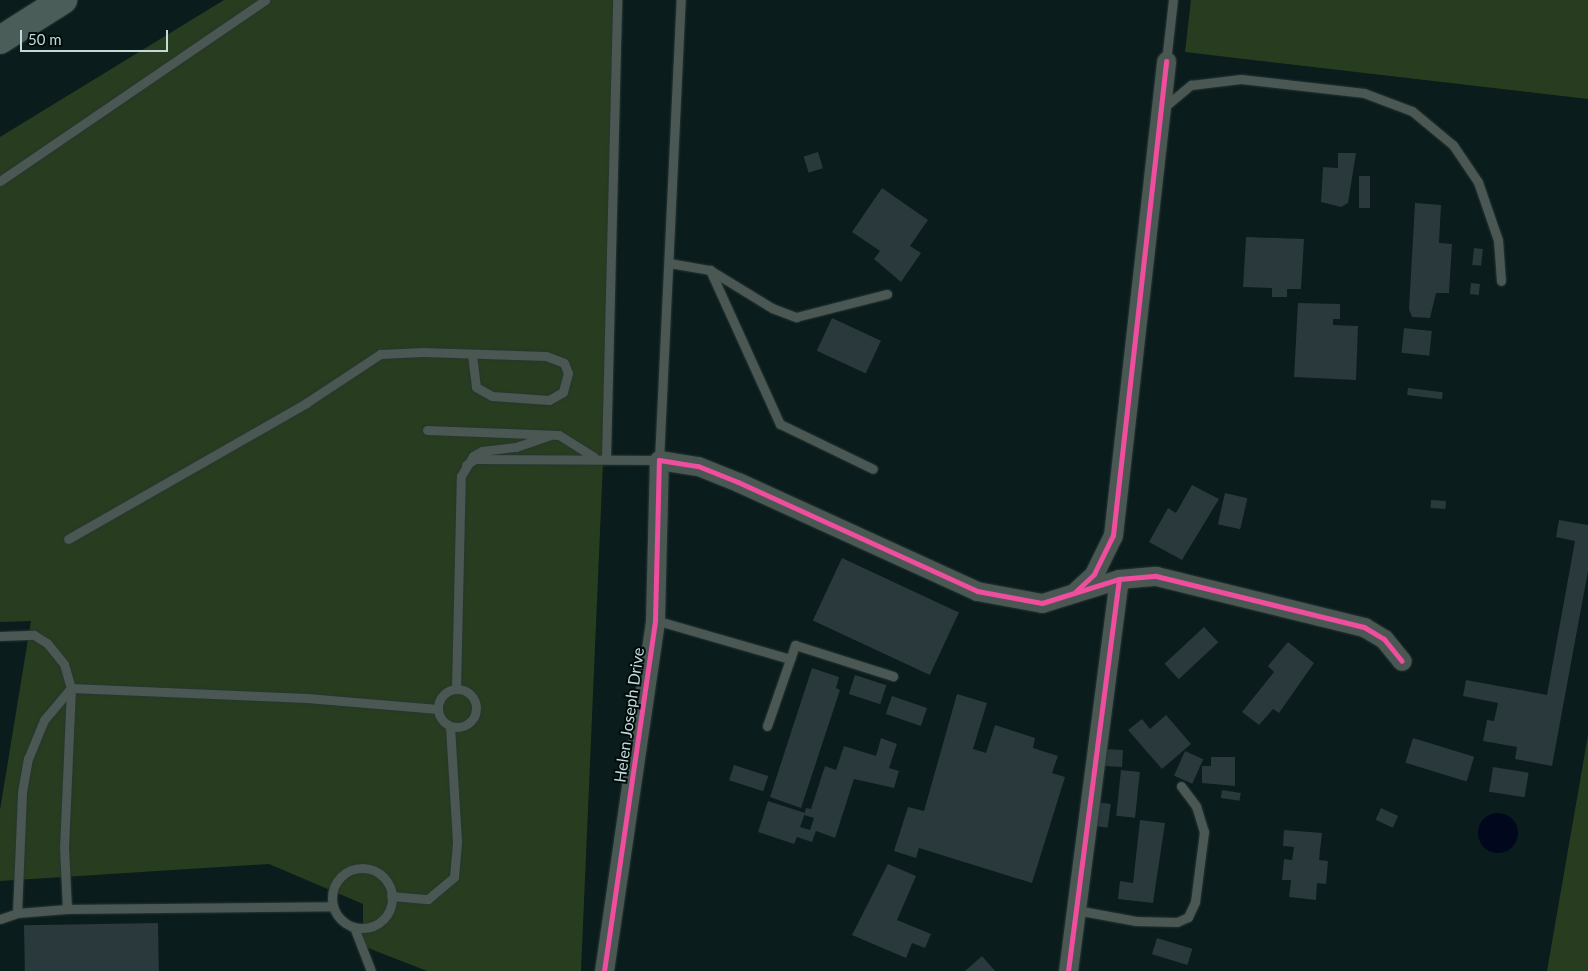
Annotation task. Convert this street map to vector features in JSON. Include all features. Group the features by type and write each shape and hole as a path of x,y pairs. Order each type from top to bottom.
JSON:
{"highway":[{"path":"0,22 36,0"},
{"path":"0,40 63,0"}],"street":[{"path":"1069,597 1094,574 1113,535 1166,61"},
{"path":"659,460 698,466 738,482 977,591 1042,603 1069,597 1120,579 1156,576 1364,627 1384,639 1402,661"},
{"name":"Helen Joseph Drive","path":"604,971 655,620 659,460"},
{"path":"1068,971 1120,579"}],"lane":[{"path":"0,181 265,0"},
{"path":"606,458 617,0"},
{"path":"466,465 475,460 594,457 659,460 681,0"},
{"path":"1166,61 1173,0"},
{"path":"1160,111 1191,85 1241,79 1364,93 1412,111 1453,145 1478,182 1498,240 1501,281"},
{"path":"669,263 710,270 772,308 796,317 887,294"},
{"path":"710,270 780,424 873,469"},
{"path":"68,539 306,403 380,354 472,354 546,356 564,362 568,373 563,392 549,400 492,396 476,387 472,354"},
{"path":"427,430 560,435 594,457"},
{"path":"456,689 461,476 466,465 482,451 516,447 550,435"},
{"path":"655,620 790,658"},
{"path":"0,636 34,636 47,643 64,664 71,688 64,847 67,909"},
{"path":"768,726 795,645 893,676"},
{"path":"71,688 316,698 438,709 450,726 457,841 454,877 428,899 391,896"},
{"path":"17,913 22,792 28,759 44,720 71,688"},
{"path":"438,709 443,695 456,689"},
{"path":"450,726 465,725 474,714 474,700 456,689"},
{"path":"1076,910 1136,921 1177,922 1188,916 1195,902 1204,832 1196,806 1180,786"},
{"path":"354,927 381,921 391,896 385,879 360,868 337,882 333,906 339,917 354,927 371,971"},
{"path":"0,919 17,913 67,909 333,906"}],"green space":[{"path":"224,0 623,0 581,971 427,971 363,946 363,904 269,864 0,881 0,810 31,621 0,622 0,137"},
{"path":"1191,0 1588,0 1588,99 1185,52"},
{"path":"1588,735 1588,971 1547,971"}],"water":[{"path":"1498,813 1512,819 1518,833 1512,847 1498,853 1484,847 1478,833 1484,819"}],"building":[{"path":"818,152 823,168 809,173 804,156"},
{"path":"1338,153 1356,153 1348,203 1341,207 1321,202 1323,167 1338,168"},
{"path":"1359,176 1370,176 1370,208 1359,208"},
{"path":"882,188 928,220 910,246 921,253 901,282 874,259 880,251 852,232"},
{"path":"1415,203 1441,205 1439,243 1452,244 1449,293 1436,293 1430,318 1412,317 1409,309"},
{"path":"1246,237 1304,239 1301,289 1287,289 1287,297 1272,297 1272,288 1243,287"},
{"path":"1474,248 1483,249 1481,266 1472,265"},
{"path":"1471,283 1480,284 1479,295 1470,294"},
{"path":"1298,303 1340,304 1340,319 1333,319 1333,325 1358,326 1356,380 1294,377"},
{"path":"832,318 881,341 866,373 817,351"},
{"path":"1404,328 1432,331 1429,356 1401,353"},
{"path":"1408,388 1443,392 1442,399 1407,395"},
{"path":"1192,485 1219,499 1182,560 1149,542 1168,508 1176,513"},
{"path":"1225,493 1247,498 1240,529 1218,524"},
{"path":"1431,500 1446,501 1445,509 1430,508"},
{"path":"1559,520 1588,525 1588,571 1552,766 1515,759 1517,747 1483,741 1487,720 1494,721 1498,703 1463,696 1466,680 1547,695 1575,541 1556,537"},
{"path":"842,558 959,613 930,675 813,621"},
{"path":"1204,627 1218,642 1179,679 1165,664"},
{"path":"1288,642 1314,663 1279,713 1273,709 1259,725 1242,712 1274,672 1268,666"},
{"path":"812,668 839,677 836,688 840,690 801,808 770,797"},
{"path":"855,675 886,685 880,704 849,694"},
{"path":"957,694 987,703 973,749 986,753 995,725 1035,738 1033,748 1058,756 1052,773 1065,777 1032,883 919,848 916,858 894,851 908,807 924,811"},
{"path":"892,696 927,708 921,726 886,714"},
{"path":"1166,715 1191,744 1162,769 1128,730 1142,719 1150,729"},
{"path":"881,738 897,744 889,768 899,771 894,788 854,779 835,838 816,831 812,842 797,837 794,844 758,832 768,801 805,813 806,808 811,809 825,766 836,770 844,746 876,756","holes":["804,815 814,818 810,830 800,827"]},
{"path":"1413,738 1474,757 1467,782 1405,763"},
{"path":"1105,749 1123,750 1122,767 1104,766"},
{"path":"1185,751 1203,759 1192,784 1174,776"},
{"path":"1211,757 1235,757 1235,786 1202,783 1202,766 1211,766"},
{"path":"734,765 768,776 763,791 729,780"},
{"path":"1493,767 1529,773 1525,797 1489,792"},
{"path":"1121,770 1140,772 1135,818 1116,816"},
{"path":"1222,790 1241,793 1240,801 1221,798"},
{"path":"1097,802 1111,804 1108,828 1094,826"},
{"path":"1381,808 1398,816 1393,828 1376,820"},
{"path":"1140,820 1165,823 1153,903 1118,899 1120,881 1133,883"},
{"path":"1284,830 1322,833 1319,860 1328,861 1326,884 1317,883 1316,900 1289,897 1291,880 1282,880 1284,859 1292,860 1294,847 1283,846"},
{"path":"888,864 916,876 897,920 931,934 925,948 912,943 906,958 852,935"},
{"path":"158,923 159,971 25,971 24,925"},
{"path":"1157,938 1192,949 1187,965 1152,954"},
{"path":"982,956 995,971 965,971"}],"cycle path":[{"path":"1075,592 1094,574 1113,535 1166,61"},
{"path":"604,971 655,620 659,460 698,466 738,482 977,591 1042,603 1119,579 1156,576 1364,627 1384,639 1402,661"},
{"path":"1068,971 1119,579"}]}
